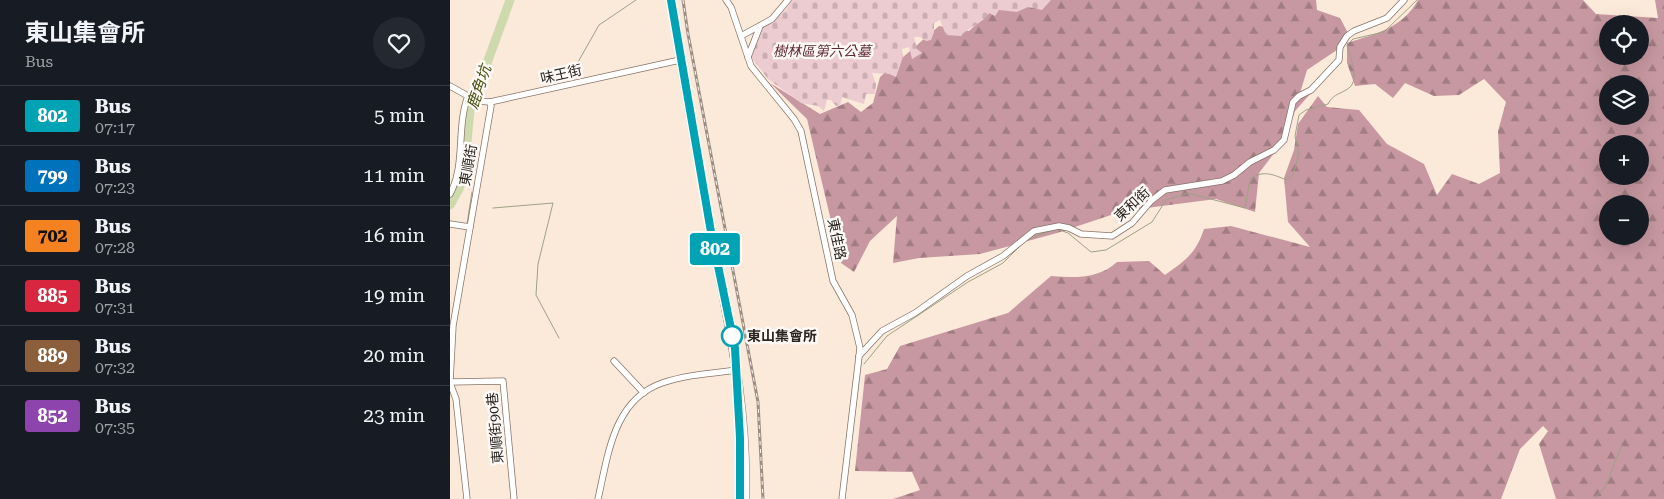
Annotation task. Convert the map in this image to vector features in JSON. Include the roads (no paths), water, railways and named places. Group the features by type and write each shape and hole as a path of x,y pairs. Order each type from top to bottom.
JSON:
{"main road":[{"path":"671,0 680,60 738,370 745,430 744,499"},
{"path":"738,370 740,499"}],"street":[{"name":"東佳路","path":"726,0 731,8 751,66 794,119 801,131 833,281 856,326 859,356 842,499"},
{"path":"741,36 760,26 782,9 788,0"},
{"name":"東和街","path":"859,356 882,331 915,313 967,276 1003,256 1034,231 1059,226 1069,228 1080,234 1112,236 1132,223 1151,201 1165,190 1222,181 1234,175 1250,162 1274,150 1284,140 1293,102 1299,96 1311,90 1339,60 1340,47 1347,36 1354,31 1388,18 1404,0"},
{"path":"747,58 760,26"},
{"name":"味王街","path":"450,86 477,101 490,102 680,60"},
{"path":"450,194 457,176 460,124 468,96"},
{"name":"東順街","path":"467,499 456,399 450,382 453,326 491,106 490,102"},
{"path":"450,224 470,227"},
{"path":"614,361 644,393"},
{"path":"598,499 610,450 620,420 627,408 644,393 660,383 738,370"},
{"name":"東順街90巷","path":"450,382 503,381 514,497"}],"waterway":[{"name":"鹿角坑","path":"474,90 507,0"},
{"name":"鹿角坑","path":"450,205 459,189 464,173 470,110 510,0"},
{"path":"569,78 599,25 636,0"},
{"path":"1057,229 1068,233 1091,252 1106,250 1152,222 1166,200 1188,193 1245,208 1250,179 1254,176 1268,174 1286,180 1293,175 1299,154 1295,136 1299,115 1306,110 1328,104 1334,97 1351,86 1354,69 1347,45 1353,39 1384,32 1417,0"},
{"path":"467,224 472,192"},
{"path":"493,208 553,203 538,264 536,295 559,338"},
{"path":"1029,239 1053,230"},
{"path":"864,364 887,336 968,282 1003,263 1020,246"},
{"path":"1593,499 1604,489 1622,445"}],"railway":[{"path":"683,0 758,402 763,499"}],"place":[{"name":"東山集會所","path":"732,336"}],"park label":[{"name":"樹林區第六公墓","path":"822,51"}]}
